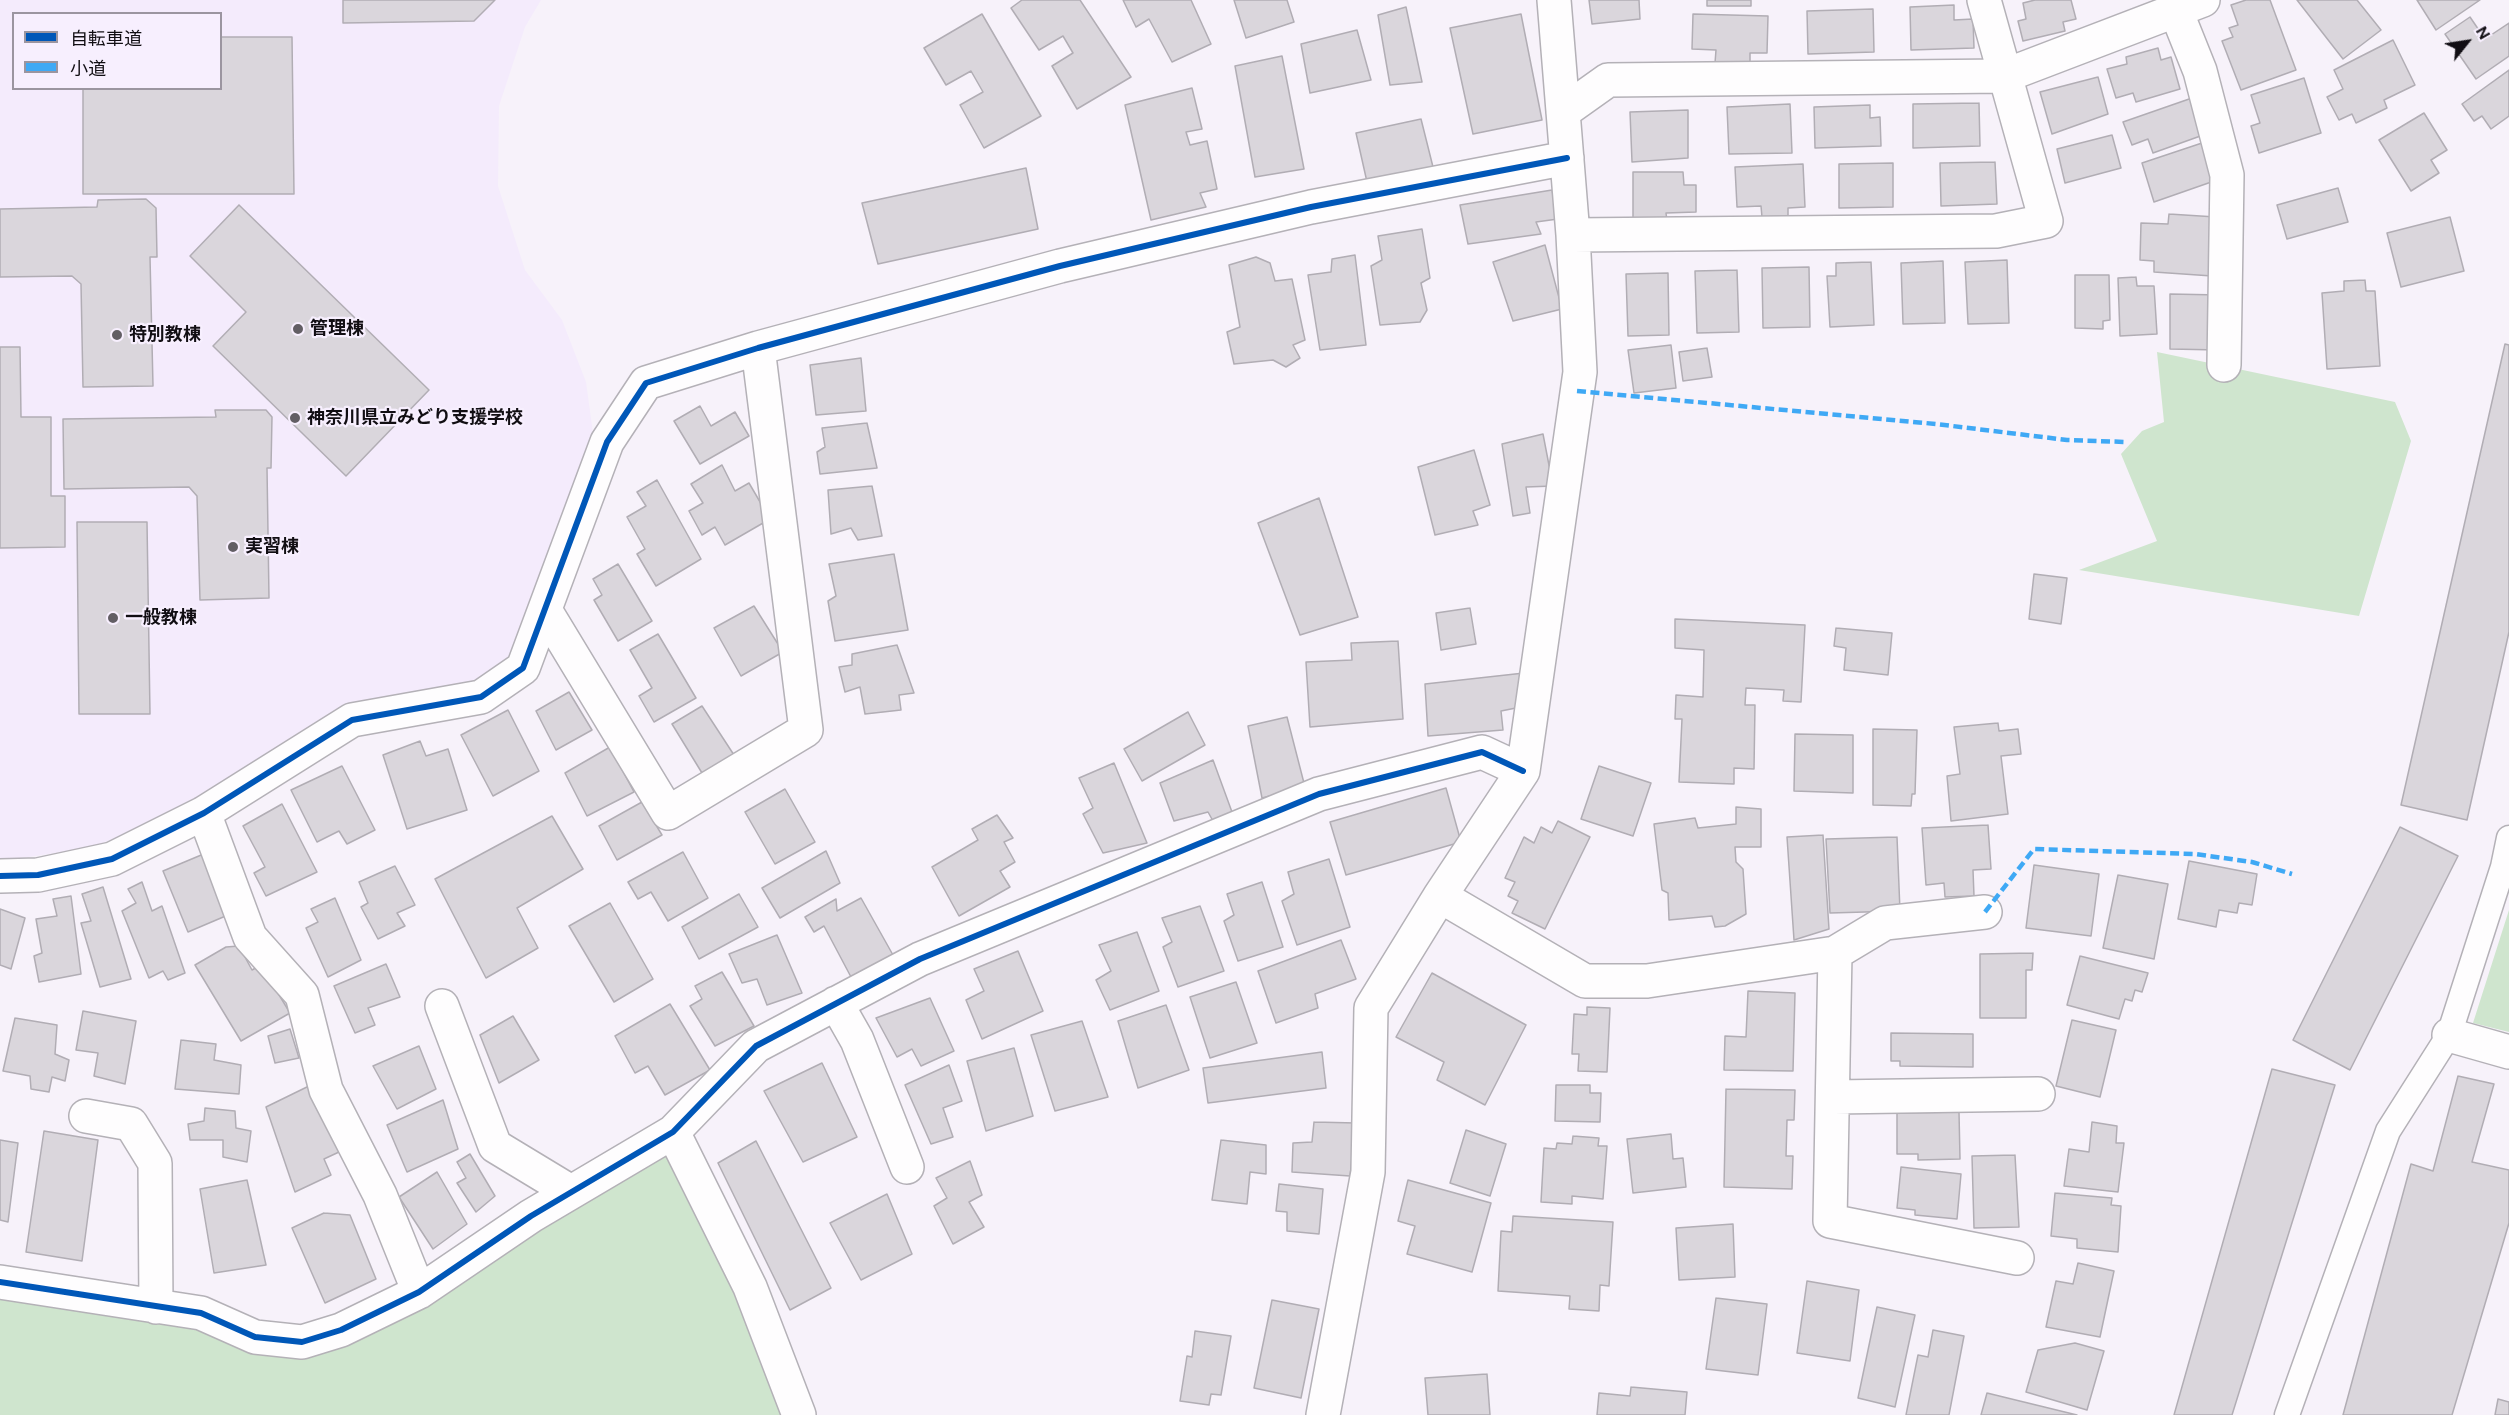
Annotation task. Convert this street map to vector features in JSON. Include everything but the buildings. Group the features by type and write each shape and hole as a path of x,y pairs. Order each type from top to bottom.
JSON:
{"street":[{"path":"1323,1415 1368,1172 1371,1008 1440,896 1523,771 1580,372 1573,235 1554,0"},
{"path":"1573,235 1996,231 2046,221 1984,0"},
{"path":"1563,112 1608,80 2004,76 2190,6 2200,71 2227,175 2224,365"},
{"path":"0,876 38,875 112,859 204,813 352,720 481,698 523,668 607,442 646,383 758,348 1060,266 1311,207 1567,158"},
{"path":"545,610 668,813 806,730 758,348"},
{"path":"0,1282 201,1313 255,1337 302,1342 341,1330 419,1292 531,1216 673,1132 756,1046 920,959 1319,794 1482,752 1523,771"},
{"path":"204,813 250,937 302,995 326,1090 380,1195 419,1292"},
{"path":"1440,896 1585,981 1647,981 1835,953 1885,923 1985,912"},
{"path":"1835,953 1830,1221 2017,1258"},
{"path":"836,1003 856,1040 907,1167"},
{"path":"442,1006 495,1146 571,1192"},
{"path":"2449,1035 2509,1052"},
{"path":"1834,1097 2038,1094"},
{"path":"86,1116 130,1124 155,1162 156,1306"},
{"path":"673,1132 750,1287 799,1415"}],"lane":[{"path":"2287,1415 2388,1131 2449,1035 2503,867 2509,838"}],"shaded area":[{"name":"神奈川県立みどり支援学校","path":"0,0 541,0 525,27 499,106 498,186 525,270 562,320 586,382 596,455 503,685 349,707 149,826 88,848 0,861"}],"green space":[{"path":"2157,352 2395,402 2411,441 2359,616 2079,570 2157,541 2121,454 2142,431 2164,422"},
{"path":"2509,910 2509,1032 2473,1023"},
{"path":"668,1155 724,1267 785,1415 0,1415 0,1294 181,1323 297,1357 526,1236"}],"marked path":[{"path":"1577,391 1936,424 2067,440 2127,442"},
{"path":"1985,912 2034,849 2195,854 2252,862 2292,874"}],"cycle path":[{"path":"0,876 38,875 112,859 204,813 352,720 481,697 523,668 607,442 646,383 758,348 1060,266 1311,207 1567,158"},
{"path":"0,1282 201,1313 255,1337 302,1342 341,1330 419,1292 531,1216 673,1132 756,1046 920,959 1319,794 1482,752 1523,771"}],"place":[{"name":"管理棟","path":"298,329"},
{"name":"特別教棟","path":"117,335"},
{"name":"神奈川県立みどり支援学校","path":"295,418"},
{"name":"実習棟","path":"233,547"},
{"name":"一般教棟","path":"113,618"}]}
